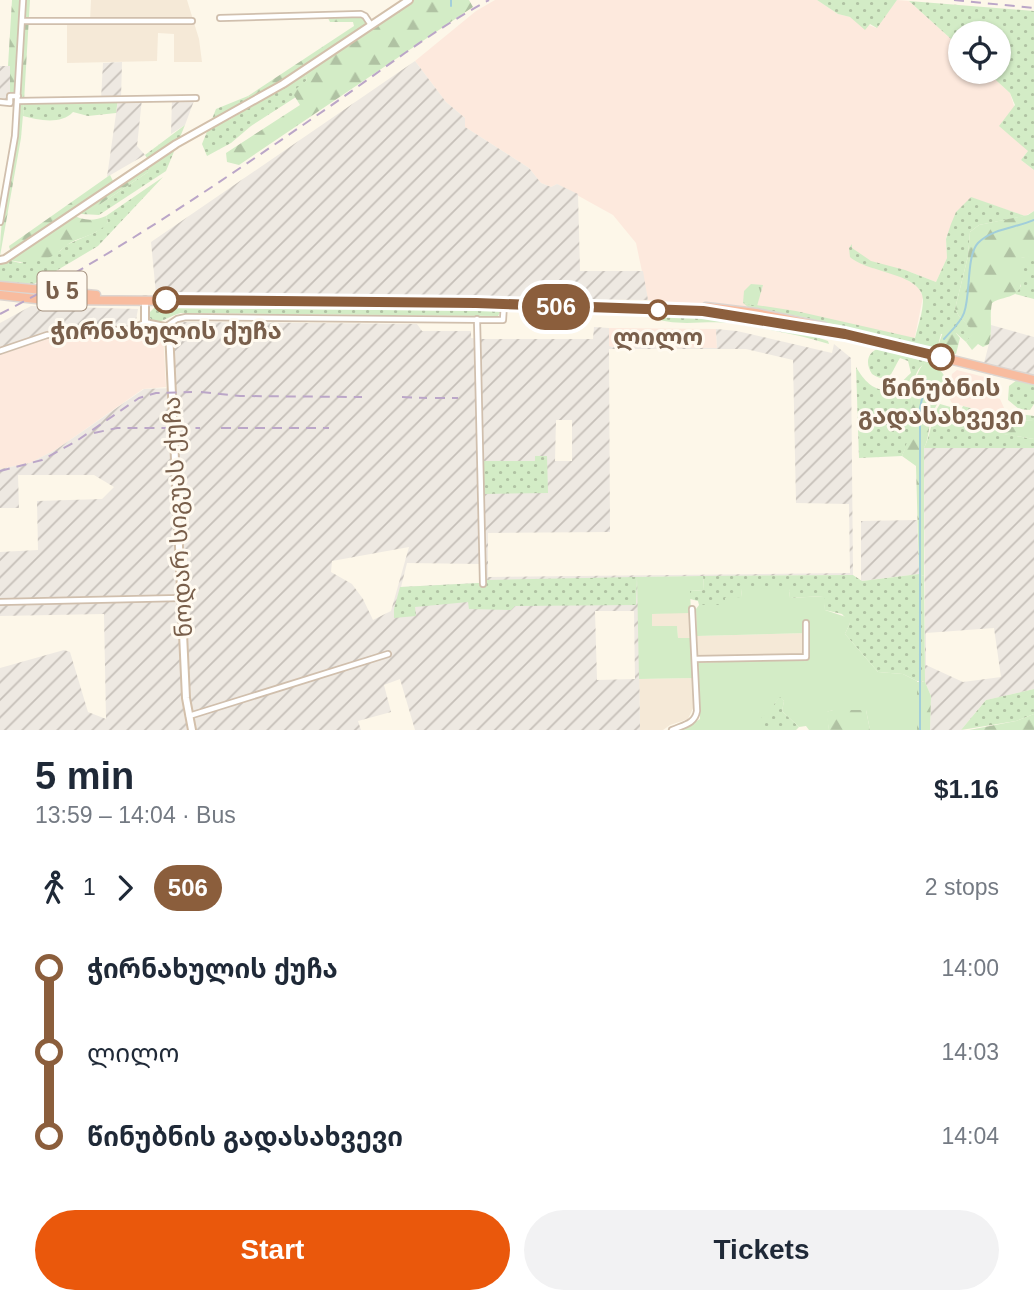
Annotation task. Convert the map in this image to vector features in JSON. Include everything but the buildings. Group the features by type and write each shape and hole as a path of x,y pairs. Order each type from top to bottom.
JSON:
{"highway":[{"name":"ს 5","path":"0,286 123,299"},
{"name":"ს 5","path":"0,295 45,300 507,304 580,302 728,309 802,321 1034,380"}],"street":[{"path":"0,222 3,188 18,109 23,0"},
{"path":"0,260 176,144 282,85 409,0"},
{"path":"220,18 361,14 372,25"},
{"path":"22,21 192,22"},
{"path":"10,103 10,96 196,98"},
{"path":"0,102 10,103 18,109"},
{"path":"145,300 145,323"},
{"path":"145,323 148,326 165,327 186,317 503,320 507,304"},
{"path":"477,319 483,584"},
{"path":"0,351 47,335 129,329 145,323"},
{"name":"ნოდარ სიგუას ქუჩა","path":"165,327 169,330 186,698 192,730"},
{"path":"0,602 181,597"},
{"path":"672,730 696,718 692,609"},
{"path":"695,659 806,657 806,623"},
{"path":"189,716 388,654"}],"shaded area":[{"path":"91,0 187,0 199,39 202,62 174,62 174,34 158,33 157,61 67,63 67,21 90,21"},
{"path":"495,0 817,0 838,14 876,28 897,0 909,1 948,36 948,84 1000,84 1010,93 1028,151 1021,160 1034,170 1034,211 1025,216 972,198 957,212 946,238 947,258 936,282 910,272 907,280 918,287 923,297 913,346 783,315 720,305 648,300 636,243 613,215 557,184 551,187 541,183 529,168 465,127 465,118 446,102 415,61 476,11"},
{"path":"415,61 446,102 465,118 465,127 529,168 541,183 551,187 557,184 578,194 580,271 643,271 648,300 156,294 151,242"},
{"path":"122,62 121,99 142,99 137,146 145,155 107,177 118,100 101,100 103,63"},
{"path":"0,66 10,66 10,103 0,102"},
{"path":"195,98 185,125 171,134 172,99"},
{"path":"31,306 138,309 135,325 47,331 0,348 0,323"},
{"path":"181,322 417,324 422,331 471,331 471,338 482,339 593,339 594,327 609,328 609,346 612,347 717,348 716,329 737,331 832,353 834,344 851,358 853,575 638,577 640,730 415,730 400,679 384,685 391,712 358,721 361,730 0,730 0,668 64,650 70,652 88,712 106,719 104,614 0,616 0,552 38,550 37,501 102,499 114,487 94,475 18,475 19,508 0,508 0,469 30,463 57,449 144,389 176,388 173,330","holes":["609,349 746,349 793,360 796,503 849,504 850,573 488,577 488,533 610,532","556,420 572,420 572,461 555,461","409,547 391,611 373,620 352,584 331,572 332,561","407,563 481,564 479,583 401,587","595,611 634,611 635,679 597,680"]},
{"path":"991,325 1034,337 1034,376 984,363"},
{"path":"609,328 716,329 717,348 609,347"},
{"path":"163,330 166,387 143,389 57,449 30,463 0,469 0,355 48,339"},
{"path":"957,370 992,379 987,395 1000,399 1004,408 1012,413 1005,417 952,403 949,398 952,374"},
{"path":"924,448 1034,448 1034,689 986,700 961,730 930,730 931,696 925,682","holes":["994,628 1001,677 963,682 926,665 926,633"]},
{"path":"917,520 919,574 861,581 861,521"},
{"path":"689,612 690,638 678,638 677,626 652,626 652,614"},
{"path":"808,633 807,658 698,663 697,636"},
{"path":"694,678 694,706 688,719 663,730 640,730 639,679"}],"green space":[{"path":"12,0 30,0 24,101 18,101 18,96 10,96 8,66"},
{"path":"414,0 469,0 473,7 239,165 227,162 226,153 300,105 292,92 307,80 305,73"},
{"path":"817,0 897,0 877,28 870,24 865,30 850,17 838,14"},
{"path":"909,1 1034,11 1034,170 1021,160 1028,151 999,126 1015,105 1010,93 1000,84 1011,84 1011,21 948,21 948,36"},
{"path":"362,16 367,24 250,100 248,96 354,26 353,22 330,22 328,18"},
{"path":"305,73 307,80 296,97 251,126 231,143 207,156 202,144 216,109 248,96 250,100 224,114 229,120"},
{"path":"118,99 116,113 88,116 73,112 56,120 23,116 24,101"},
{"path":"20,103 24,103 21,138 0,256 3,217"},
{"path":"185,125 166,171 99,215 99,205 148,172 149,161 145,155"},
{"path":"149,163 148,172 99,205 99,215 82,214 79,211"},
{"path":"110,175 114,183 11,252 9,246"},
{"path":"163,177 98,246 34,284 0,282 0,264 8,260 20,263 60,251 66,245 96,232 108,222 106,216"},
{"path":"971,197 1025,216 979,225 970,232 968,256 955,309 975,332 966,342 956,333 941,334 937,349 913,346 913,343 748,307 743,303 796,311 915,338 923,305 921,291 904,279 858,262 850,257 849,248 852,244 852,248 871,261 936,282 947,258 946,239 951,224 956,212"},
{"path":"1034,211 1034,256 1021,258 1022,277 1018,291 992,303 989,344 983,347 978,344 972,350 966,342 974,332 955,309 968,256 970,232 979,225 1028,215"},
{"path":"73,215 89,220 106,216 108,222 100,230 70,243 49,258 29,262 8,260"},
{"path":"1034,256 1034,299 1015,294 1021,286 1021,258"},
{"path":"751,284 763,285 757,306 743,303 744,291"},
{"path":"154,308 501,311 498,316 181,313 154,322 150,318 150,312"},
{"path":"650,316 763,324 807,334 828,341 829,344 730,323 679,323"},
{"path":"951,327 960,338 956,354 937,349 944,329"},
{"path":"877,349 928,362 916,373 912,392 912,421 902,456 859,458 856,367 875,388 887,390 895,387 911,373 908,361 900,358 887,377 872,374 868,360"},
{"path":"928,362 943,374 946,380 943,393 932,414 924,448 924,576 919,574 916,466 902,456 909,432 917,375 923,364"},
{"path":"1017,380 1034,385 1034,404 1030,410 1019,409 1008,400 1009,386"},
{"path":"940,404 961,410 963,406 1005,417 1012,413 1034,416 1034,421 1014,420 1004,434 1034,439 1034,448 924,448"},
{"path":"1008,421 1034,421 1034,439 1003,434"},
{"path":"535,456 547,456 548,493 483,494 483,461 535,461"},
{"path":"919,574 924,576 925,682 903,674 878,672 845,634 850,623 842,614 825,610 823,596 790,598 789,589 741,589 742,597 726,606 699,605 698,601 690,599 690,591 704,590 703,576 853,575 862,581"},
{"path":"703,576 704,590 690,591 694,678 639,679 637,577","holes":["689,613 690,638 678,638 677,626 652,626 652,614"]},
{"path":"637,577 636,605 515,606 511,610 469,609 468,602 415,607 416,616 394,618 400,587 479,583 481,578"},
{"path":"789,588 790,598 824,596 825,610 849,618 850,623 845,634 878,672 903,674 917,681 917,730 870,730 866,710 833,710 827,712 829,730 809,730 806,726 799,727 782,711 784,701 780,697 774,704 772,718 761,715 761,730 682,730 700,719 698,663 807,658 808,633 697,636 696,609 699,605 725,605 725,598 742,597 741,589"},
{"path":"917,682 925,682 931,696 930,730 917,730"},
{"path":"1034,689 1034,714 1016,721 961,730 986,700"},
{"path":"780,696 784,701 782,711 799,727 796,730 761,730 761,715"},
{"path":"866,710 870,730 829,730 826,712"},
{"path":"1034,714 1034,730 969,730 1016,721"}],"waterway":[{"path":"451,0 451,6"},
{"path":"944,339 964,313 970,266 978,243 998,231 1034,220"},
{"path":"920,730 920,408 926,380"}],"railway":[{"path":"0,314 85,267 168,216 427,38 489,0"},
{"path":"954,0 1034,8"},
{"path":"0,471 42,460 75,442 139,398 156,393 192,392"},
{"path":"201,392 240,396 362,397"},
{"path":"402,397 427,398"},
{"path":"435,398 458,398"},
{"path":"94,433 117,428 200,428"},
{"path":"221,428 329,428"}],"bus line":[{"name":"506","path":"166,300 476,303 703,311 845,334 941,357"}],"place":[{"name":"ჭირნახულის ქუჩა","path":"166,300"},
{"name":"ლილო","path":"658,310"},
{"name":"წინუბნის გადასახვევი","path":"941,357"}]}
